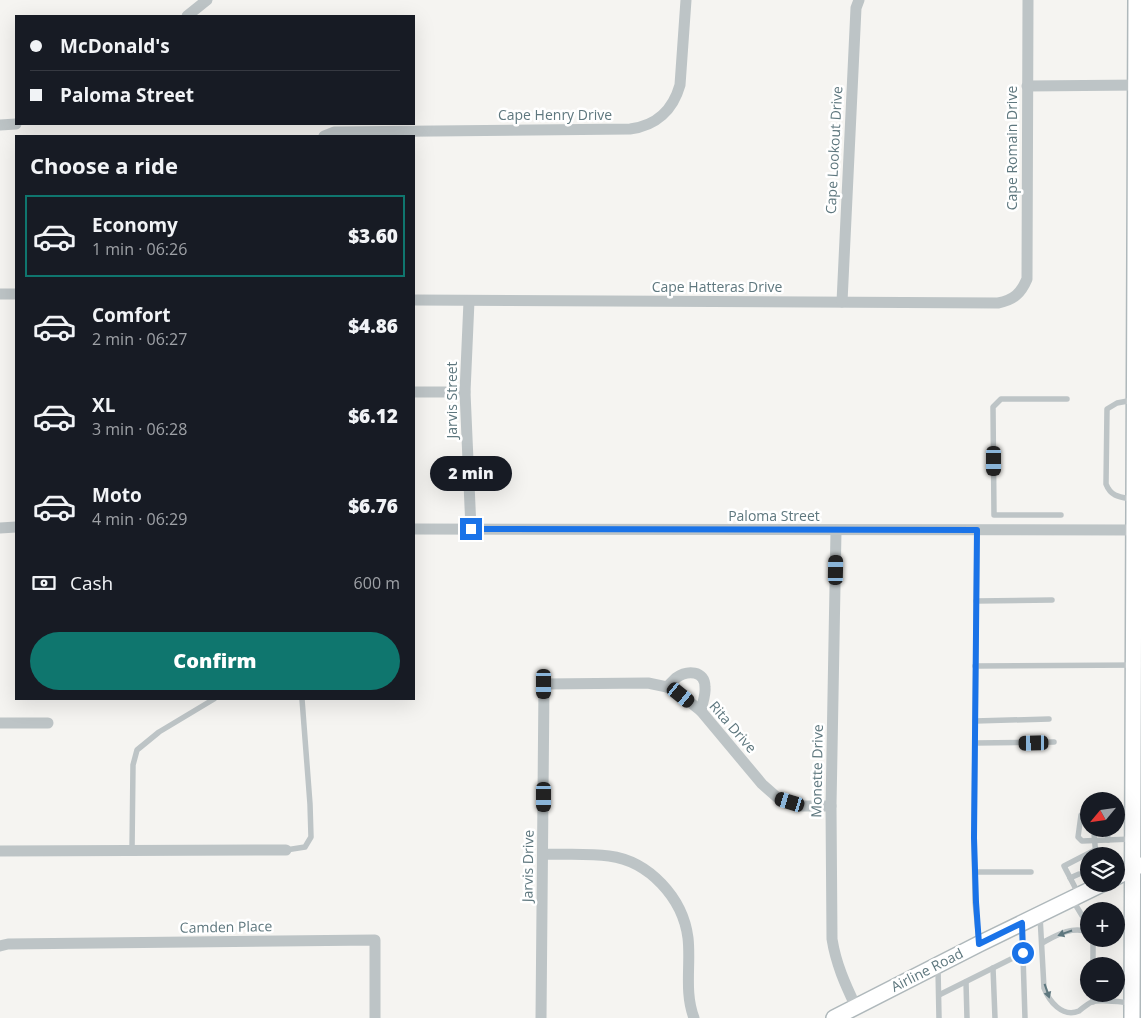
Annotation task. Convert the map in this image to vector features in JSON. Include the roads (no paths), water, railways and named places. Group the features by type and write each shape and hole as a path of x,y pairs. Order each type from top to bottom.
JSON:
{"main road":[{"path":"1132,1010 1137,983 1137,866 1134,839 1134,810 1138,739 1138,574 1134,530 1138,428 1135,399 1138,245 1136,0"},
{"path":"1125,872 1137,866"},
{"name":"Airline Road","path":"834,1018 1086,892"}],"street":[{"path":"188,15 207,0"},
{"name":"Cape Henry Drive","path":"326,135 334,132 642,128 662,116 671,107 677,96 680,85 686,0"},
{"name":"Cape Lookout Drive","path":"842,302 856,8 859,0"},
{"name":"Cape Romain Drive","path":"1018,294 1027,279 1028,0"},
{"path":"1027,86 1138,85"},
{"path":"0,125 15,124"},
{"path":"0,294 15,294"},
{"name":"Cape Hatteras Drive","path":"415,300 998,303 1009,301 1018,294"},
{"name":"Jarvis Street","path":"469,301 465,392 471,529"},
{"path":"415,392 465,392"},
{"path":"0,528 15,528"},
{"name":"Paloma Street","path":"415,529 1134,530"},
{"name":"Monette Drive","path":"836,531 831,806 832,939 835,958 841,976 856,1007"},
{"path":"667,687 676,678 688,672 698,673 704,678 706,688 700,711"},
{"name":"Rita Drive","path":"544,684 648,683 667,687 681,695 700,711 762,784 779,799 801,806 831,806"},
{"name":"Jarvis Drive","path":"541,1018 544,684"},
{"path":"0,723 48,723"},
{"path":"0,851 286,850"},
{"path":"543,854 609,856 639,865 663,884 680,909 688,938 688,981 694,1018"},
{"name":"Camden Place","path":"0,946 8,944 375,940 375,1018"}],"lane":[{"path":"1062,515 994,515 994,406 1001,399 1067,399"},
{"path":"1135,399 1116,403 1107,409 1106,484 1108,491 1113,495 1135,500"},
{"path":"1009,530 1010,515"},
{"path":"977,530 974,872 979,944"},
{"path":"976,601 1052,600"},
{"path":"976,666 1138,664"},
{"path":"132,850 133,765 137,750 159,732 212,700"},
{"path":"286,850 305,848 311,837 302,700"},
{"path":"975,721 1049,719"},
{"path":"975,743 1054,742"},
{"path":"1125,811 1134,810"},
{"path":"1080,815 1078,836 1082,841 1091,838"},
{"path":"1099,838 1108,840 1134,839"},
{"path":"1080,860 1064,866 1080,906"},
{"path":"974,872 1031,872"},
{"path":"1070,878 1079,874"},
{"path":"1040,914 1044,988 1055,1006 1065,1012 1076,1012 1093,1002 1132,1010"},
{"path":"1022,923 1025,1018"},
{"path":"1042,943 1072,930 1080,930"},
{"path":"938,995 1023,953"},
{"path":"938,965 939,1018"},
{"path":"994,968 995,1018"},
{"path":"966,982 967,1018"}]}
